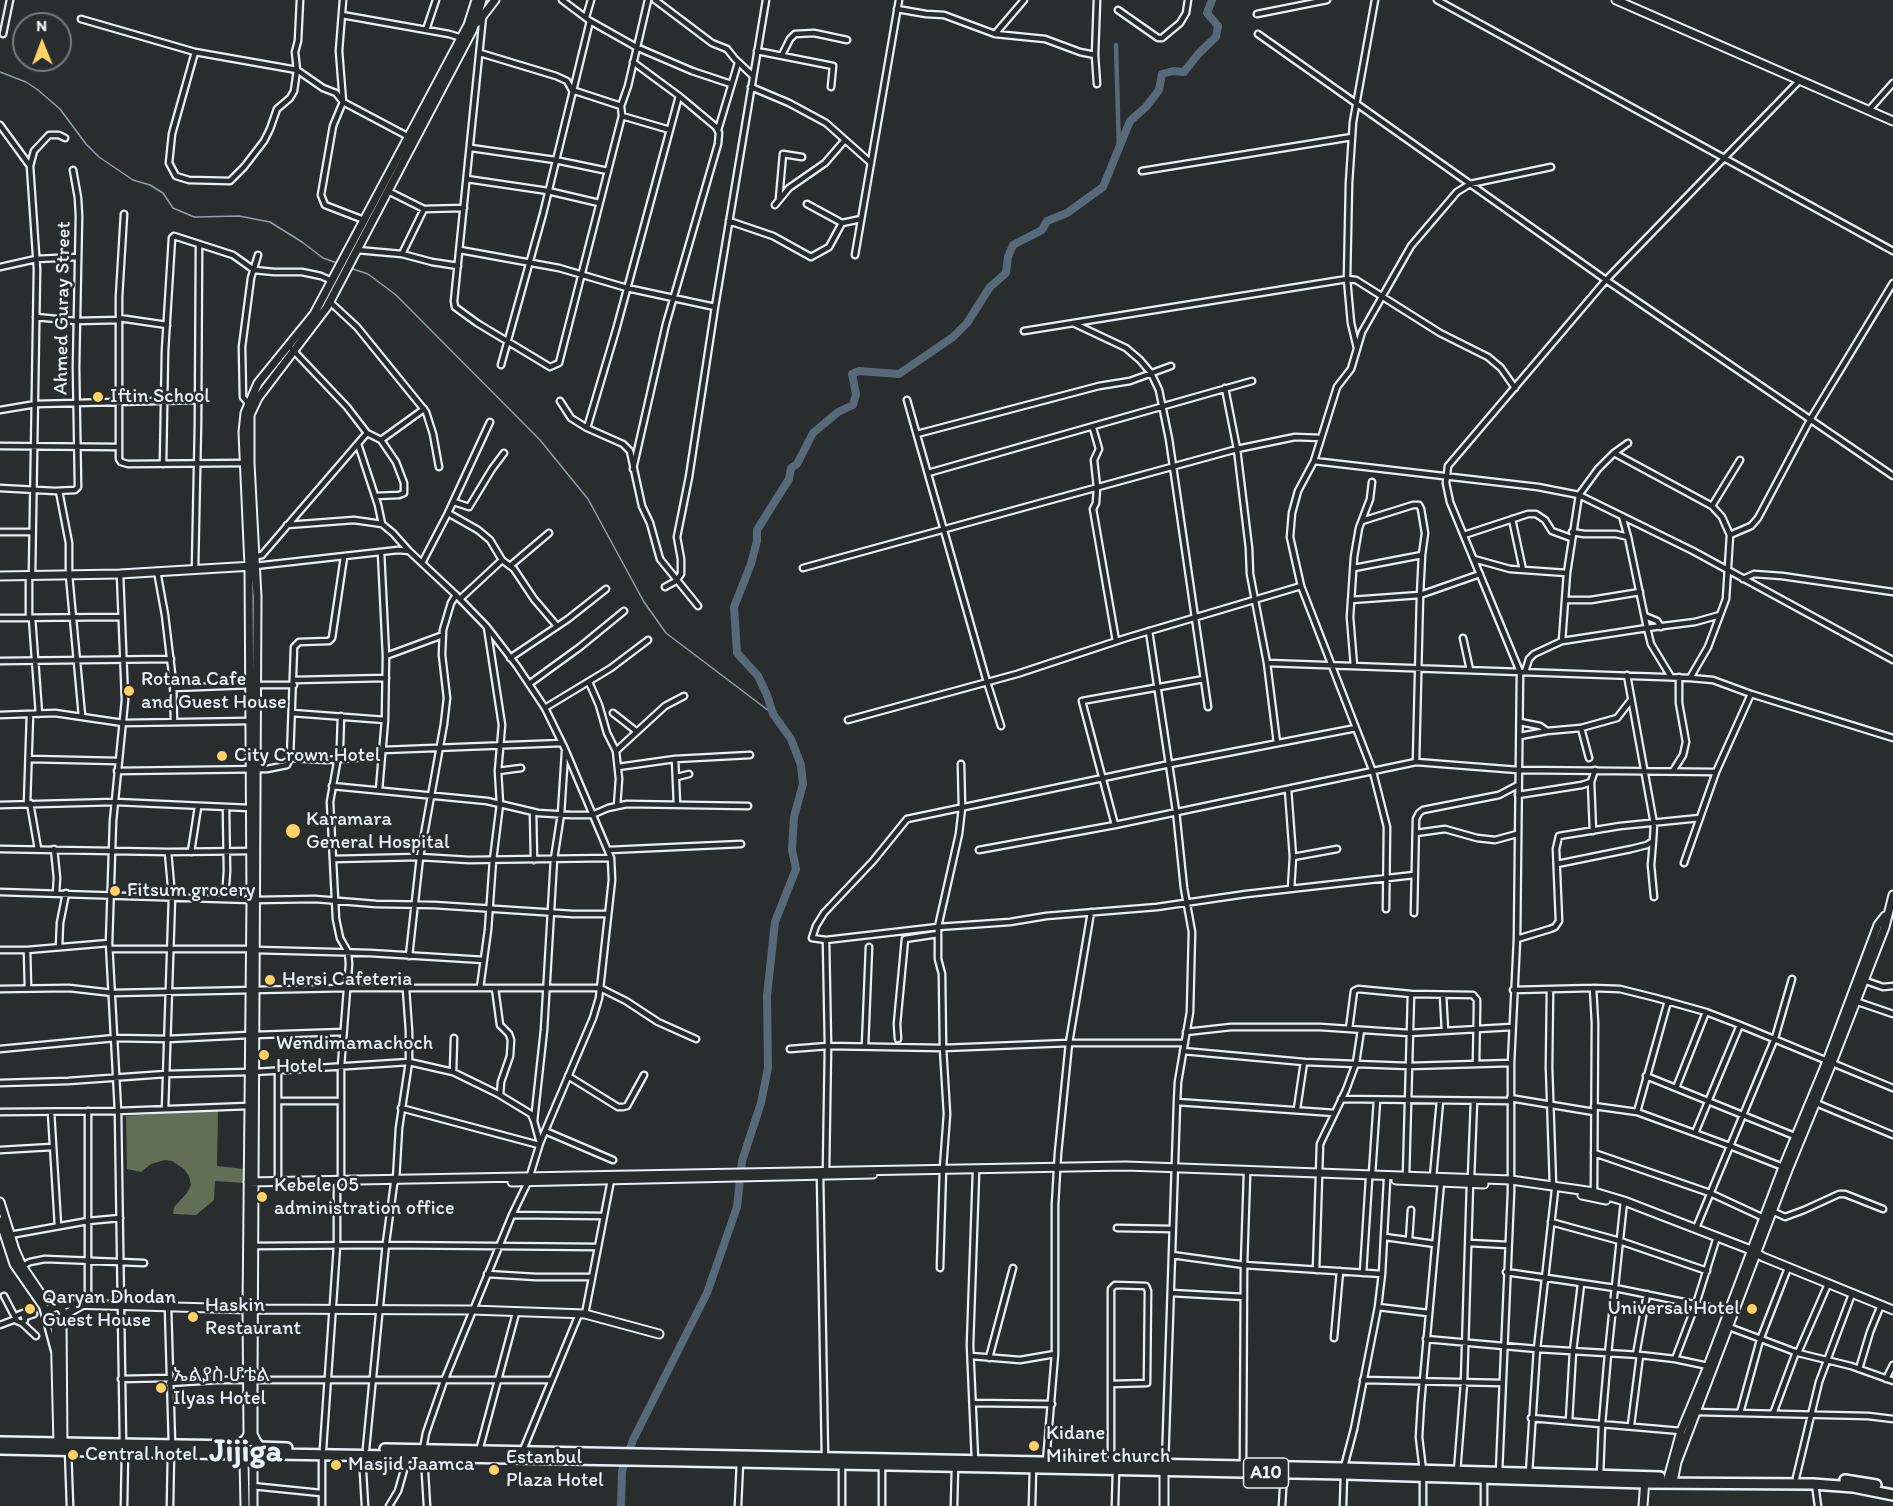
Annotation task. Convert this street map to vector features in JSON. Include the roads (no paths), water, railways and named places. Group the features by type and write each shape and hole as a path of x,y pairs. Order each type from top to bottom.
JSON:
{"highway":[{"name":"A10","path":"0,1449 242,1450 253,1440 259,1451"},
{"name":"A10","path":"0,1442 62,1448"},
{"name":"A10","path":"242,1450 251,1462 259,1451"},
{"name":"A10","path":"259,1451 605,1456 740,1462 1046,1462 1114,1467"},
{"name":"A10","path":"364,1452 408,1456 423,1453 479,1451 605,1456"},
{"name":"A10","path":"638,1457 825,1457 882,1465 955,1467 1114,1467 1284,1473 1344,1471"},
{"name":"A10","path":"1164,1468 1243,1466 1484,1479 1796,1478 1859,1482 1893,1489"},
{"name":"A10","path":"1423,1474 1457,1472 1600,1474 1645,1479"},
{"name":"A10","path":"1670,1479 1815,1484 1853,1487 1893,1495"}],"main road":[{"path":"247,463 249,422 253,406 336,279 357,251 464,39 476,0"},
{"path":"473,29 482,0"},
{"path":"253,851 250,808 253,770 250,721 257,597 252,566 243,422 248,403 258,384 318,320 330,302 336,279 348,250 409,137 464,39 495,0"},
{"path":"1616,0 1893,121"},
{"path":"0,576 120,574 252,566"},
{"path":"245,1506 242,1450 248,1434 250,1380 253,685"},
{"path":"1670,1479 1681,1431 1728,1311 1755,1254 1764,1218 1783,1167 1816,1103 1860,979 1893,896"},
{"path":"1670,1479 1729,1327 1798,1138 1856,1001 1860,979"},
{"path":"250,1309 253,1246 248,1106 252,1072"},
{"path":"251,1184 1056,1169 1173,1169 1370,1177 1434,1177 1594,1192 1755,1254"},
{"path":"943,1170 976,1172 1056,1169"},
{"path":"1173,1169 1247,1174 1318,1175"},
{"path":"529,1179 611,1180 711,1176"},
{"path":"1370,1177 1441,1182 1471,1180"},
{"path":"251,1184 339,1183"},
{"path":"1554,1188 1623,1203 1696,1228 1893,1310"},
{"path":"0,1202 22,1266 41,1293 61,1308 57,1358 62,1448"},
{"path":"0,1221 14,1264 48,1313 50,1320 60,1319 85,1305"},
{"path":"48,1313 56,1306 85,1305 250,1309 472,1310 582,1314 659,1334"},
{"path":"60,1319 62,1448"},
{"path":"250,1380 254,1434 259,1451 253,1469 253,1506"},
{"path":"1164,1468 1164,1506"},
{"path":"1643,1506 1645,1479"}],"street":[{"path":"3,34 10,0"},
{"path":"195,52 172,135 169,163 176,176 189,180 227,181 234,178 264,141 277,109 290,98 294,91 300,0"},
{"path":"343,0 339,51 343,102 333,126 322,200 325,205 364,220"},
{"path":"426,30 436,0"},
{"path":"501,365 548,190 591,0"},
{"path":"483,16 455,307 550,367 559,363 622,116 621,106 628,86 648,0"},
{"path":"655,0 712,43 728,49 738,63 753,76"},
{"path":"665,587 678,579 681,574 677,537 689,477 766,0"},
{"path":"855,255 899,0"},
{"path":"995,34 1024,0"},
{"path":"1097,0 1095,55 1097,84"},
{"path":"1118,10 1158,38 1162,38 1180,23 1188,6 1188,0"},
{"path":"1257,14 1327,0"},
{"path":"1357,348 1351,323 1347,279 1352,137 1375,0"},
{"path":"1437,0 1893,251"},
{"path":"565,1 588,19 636,47 692,71 731,84"},
{"path":"897,9 944,15 995,34 1045,39 1095,55"},
{"path":"342,15 464,39"},
{"path":"81,19 195,52 297,70 323,88 336,93 343,102 409,137"},
{"path":"783,55 790,39 795,34 814,33 847,40"},
{"path":"1258,34 1606,279 1893,476"},
{"path":"757,51 833,66 831,87"},
{"path":"480,53 556,76 567,81 572,90 621,106"},
{"path":"633,62 679,96 718,130"},
{"path":"633,469 666,324 718,144 718,130 738,63"},
{"path":"1523,672 1450,502 1446,476 1448,466 1606,279 1800,80"},
{"path":"1869,110 1893,82"},
{"path":"751,87 789,103 826,123 871,163"},
{"path":"587,428 679,96"},
{"path":"622,116 670,130"},
{"path":"0,125 30,166"},
{"path":"39,714 30,618 36,404 36,259 30,166 34,152 49,135 59,135 65,138"},
{"path":"1142,171 1352,137"},
{"path":"775,204 789,188 825,164 844,141"},
{"path":"471,148 555,160 608,171"},
{"path":"779,199 783,154 802,157"},
{"path":"1386,909 1387,827 1373,772 1301,586 1290,537 1292,513 1298,491 1314,461 1337,387 1351,369 1362,332 1411,246 1457,192 1470,184 1551,167"},
{"name":"Ahmed Guray Street","path":"59,490 75,490 78,487 76,321 78,198 73,170"},
{"path":"467,179 548,190 599,203"},
{"path":"388,191 424,209 464,208"},
{"path":"807,204 842,223 861,219"},
{"path":"402,254 424,209"},
{"path":"123,214 119,319 119,459 121,462 163,464 247,463"},
{"path":"729,221 773,236 811,257 829,247 842,223"},
{"path":"163,464 166,325 172,238 177,236 233,255 254,270 302,272 336,279"},
{"path":"195,569 199,245"},
{"path":"460,250 582,274 627,288 715,307"},
{"path":"357,251 402,254 458,266"},
{"path":"248,403 243,397 242,347 244,321 258,255"},
{"path":"0,267 36,259 78,257"},
{"path":"1023,331 1347,279 1356,280 1440,333 1488,357 1501,368 1515,388"},
{"path":"1730,535 1750,525 1758,518 1810,420 1893,283"},
{"path":"330,302 357,327 424,409 430,420 440,467"},
{"path":"36,317 76,321 119,319 166,325"},
{"path":"1073,323 1126,348 1140,360 1151,373 1164,406 1208,707"},
{"path":"292,349 347,407 367,433 381,440 396,462 405,489 404,493 375,496"},
{"path":"917,434 1099,386 1130,381 1171,366"},
{"path":"928,473 1252,381"},
{"path":"1225,388 1237,449 1250,574 1267,663 1277,743"},
{"path":"0,410 36,404 198,400"},
{"path":"907,400 1001,726"},
{"path":"560,401 571,418 623,444 630,451 642,506 650,523 660,558 698,606"},
{"path":"381,440 424,409"},
{"path":"422,563 454,502 490,422"},
{"path":"1093,428 1099,449 1094,460 1097,487 1094,508 1116,641"},
{"path":"252,557 262,555 367,433"},
{"path":"803,568 1237,449 1294,437 1321,438"},
{"path":"1562,641 1571,535 1578,495 1598,469 1628,443"},
{"path":"358,444 382,524"},
{"path":"0,446 119,447"},
{"path":"454,502 469,507 504,453"},
{"path":"1614,453 1712,506 1722,517 1730,535 1726,598 1708,647 1690,678"},
{"path":"1712,506 1740,460"},
{"path":"1314,461 1538,487 1578,495 1729,571 1893,660"},
{"path":"1354,666 1350,617 1354,568 1359,528 1370,499 1372,482"},
{"path":"0,488 33,491 59,490 67,527 69,575 82,716"},
{"path":"1362,521 1413,505 1419,505 1421,509 1425,532 1420,595 1416,762"},
{"path":"448,513 478,530 490,540 502,560 514,569 534,599 557,626"},
{"path":"1464,536 1528,514 1536,514 1545,520 1552,531 1571,535 1616,534 1628,537"},
{"path":"1622,516 1651,644 1671,677"},
{"path":"1512,519 1523,570"},
{"path":"287,525 354,520 382,524 458,597 487,627 545,708 611,858 612,880 600,988 593,1018 539,1144 529,1179 472,1310 426,1433 423,1453 427,1506"},
{"path":"0,532 32,532"},
{"path":"510,566 549,533"},
{"path":"252,566 398,550 409,552"},
{"path":"379,790 386,678 381,552"},
{"path":"1354,568 1422,555"},
{"path":"117,771 253,770 279,768 287,765 290,758 295,644 329,642 332,638 344,557"},
{"path":"1474,559 1510,569 1567,573"},
{"path":"410,956 420,857 447,698 443,635 451,603 502,560"},
{"path":"157,571 171,659 174,722"},
{"path":"120,574 125,700 117,771 112,851 110,949 118,1111 124,1506"},
{"path":"1351,600 1420,595 1480,574"},
{"path":"1743,579 1754,574 1782,576 1893,592"},
{"path":"848,720 987,682 1301,586"},
{"path":"510,658 606,589"},
{"path":"1565,600 1591,600 1640,592"},
{"path":"529,684 624,611"},
{"path":"1645,615 1657,621 1661,627"},
{"path":"1499,1472 1511,1183 1510,1099 1517,939 1518,770 1523,672 1534,654 1562,641 1695,622 1720,615"},
{"path":"0,618 121,617"},
{"path":"480,988 500,804 498,771 502,725 487,627"},
{"path":"1149,631 1170,764 1192,932 1190,1012 1176,1102 1164,1468"},
{"path":"386,656 443,635"},
{"path":"1463,638 1470,670"},
{"path":"545,708 611,668 648,640"},
{"path":"0,661 171,659"},
{"path":"1267,663 1713,680 1893,738"},
{"path":"1627,675 1654,824 1651,865 1654,897"},
{"path":"1673,771 1683,755 1686,742 1679,703 1679,677"},
{"path":"173,688 386,678"},
{"path":"1115,825 1082,701 1204,680"},
{"path":"589,682 600,705 607,733 616,751 617,806"},
{"path":"1684,862 1716,772 1751,694"},
{"path":"616,751 665,706 684,696"},
{"path":"1520,736 1581,728 1617,718 1631,699"},
{"path":"0,715 55,713 123,723 250,721"},
{"path":"292,713 385,720"},
{"path":"613,713 636,731"},
{"path":"30,714 28,804 38,849"},
{"path":"322,1506 323,1452 337,1246 341,1066 348,952 337,929 330,802 341,716"},
{"path":"1520,722 1540,726 1547,731"},
{"path":"1356,728 907,819 873,861 824,913 812,938 826,940 938,927 1010,922 1046,916 1091,915 1414,875"},
{"path":"1581,728 1589,758"},
{"path":"383,750 562,743"},
{"path":"534,1121 539,1088 554,859 561,814 565,749"},
{"path":"618,767 675,759 750,755"},
{"path":"290,758 337,760 382,756"},
{"path":"30,759 118,761"},
{"path":"675,759 676,805"},
{"path":"979,850 1115,825 1416,762 1518,770 1716,772"},
{"path":"940,1268 947,1114 943,1048 943,984 938,959 938,927 959,834 962,808 961,764"},
{"path":"498,771 521,768"},
{"path":"1593,831 1592,782 1595,770"},
{"path":"676,777 689,774"},
{"path":"1518,795 1570,788 1592,782"},
{"path":"1414,913 1416,819 1423,810 1499,795 1518,785"},
{"path":"332,786 487,801 533,812 561,814 592,814 627,804 748,806"},
{"path":"1288,789 1293,857 1291,889"},
{"path":"0,805 115,802 250,808"},
{"path":"191,852 198,807"},
{"path":"225,899 226,808"},
{"path":"533,812 534,860"},
{"path":"1517,939 1550,930 1559,921 1557,841 1559,837 1626,825 1700,818"},
{"path":"1416,833 1445,829 1477,838 1495,840 1517,834"},
{"path":"1557,864 1631,849 1653,841"},
{"path":"609,850 741,844"},
{"path":"0,849 253,851"},
{"path":"54,849 56,893"},
{"path":"1293,857 1337,849"},
{"path":"165,1109 172,897 168,852"},
{"path":"333,859 611,858"},
{"path":"0,892 253,900 315,898 335,902 608,914"},
{"path":"58,947 66,893"},
{"path":"1046,1462 1055,1354 1056,1169 1069,1043 1091,915"},
{"path":"898,1039 897,1024 905,939 938,934"},
{"path":"825,1457 822,1172 828,1046 826,940"},
{"path":"0,951 110,943"},
{"path":"866,1046 869,947"},
{"path":"110,949 348,952 484,960"},
{"path":"27,950 28,988"},
{"path":"1696,1228 1775,1038 1792,979"},
{"path":"1860,979 1883,987 1893,986"},
{"path":"0,989 69,988 113,993 347,988 600,988 626,1001 658,1022 696,1039"},
{"path":"495,988 500,1025 509,1034 511,1040 510,1056 501,1082 500,1095"},
{"path":"1593,988 1595,1023 1594,1192"},
{"path":"365,1506 364,1452 395,1182 401,1108 409,1062 406,989"},
{"path":"1513,990 1620,989 1668,1001 1740,1024 1893,1088"},
{"path":"1349,1029 1355,990 1473,996 1477,1000 1476,1064"},
{"path":"1529,1473 1537,1349 1554,1188 1549,1067 1550,990"},
{"path":"1406,1176 1411,994"},
{"path":"1443,995 1445,1031"},
{"path":"1637,1112 1668,1001"},
{"path":"1856,1001 1893,1014"},
{"path":"1676,1088 1706,1012"},
{"path":"1695,1133 1740,1024"},
{"path":"1186,1032 1231,1027 1320,1027 1409,1033 1512,1027"},
{"path":"1316,1270 1320,1144 1356,1064 1360,1030"},
{"path":"0,1049 115,1038 343,1032"},
{"path":"453,1072 454,1038"},
{"path":"790,1049 828,1046 943,1048 1069,1043 1185,1043"},
{"path":"1183,1051 1304,1062 1409,1066 1511,1063"},
{"path":"0,1083 252,1072 409,1062 453,1072 500,1095 531,1114 539,1144"},
{"path":"1298,1109 1304,1062"},
{"path":"278,1070 278,1182"},
{"path":"568,1076 618,1107 622,1107 627,1106 644,1075"},
{"path":"1646,1076 1798,1138"},
{"path":"1341,1099 1474,1101 1510,1099 1551,1103 1594,1112"},
{"path":"1363,1273 1377,1100"},
{"path":"278,1101 341,1101"},
{"path":"1434,1177 1440,1101"},
{"path":"1457,1472 1464,1383 1474,1101"},
{"path":"1176,1102 1335,1113"},
{"path":"1816,1103 1893,1135"},
{"path":"0,1112 118,1111 248,1106"},
{"path":"1594,1106 1637,1112 1783,1167"},
{"path":"401,1108 539,1144"},
{"path":"85,1305 88,1262 88,1111"},
{"path":"51,1112 57,1226"},
{"path":"545,1131 613,1160"},
{"path":"0,1150 52,1147"},
{"path":"1594,1153 1710,1193 1764,1218"},
{"path":"975,1461 971,1294 976,1172"},
{"path":"1243,1466 1247,1174"},
{"path":"523,1452 582,1314 592,1277 611,1180"},
{"path":"1343,1506 1344,1471 1378,1307 1385,1237 1387,1180"},
{"path":"1423,1506 1423,1474 1419,1437 1422,1382 1441,1182"},
{"path":"1772,1211 1785,1216 1839,1194 1845,1194 1883,1209"},
{"path":"1600,1474 1602,1424 1623,1203"},
{"path":"1409,1240 1411,1210"},
{"path":"512,1215 604,1216"},
{"path":"10,1235 88,1221 120,1218"},
{"path":"1551,1222 1620,1241 1707,1271"},
{"path":"1117,1228 1172,1229"},
{"path":"1385,1237 1435,1244"},
{"path":"1675,1359 1696,1304 1716,1240"},
{"path":"1468,1243 1508,1245"},
{"path":"253,1246 598,1247"},
{"path":"1172,1255 1244,1265 1382,1274"},
{"path":"22,1266 45,1259 144,1263"},
{"path":"989,1358 1013,1268"},
{"path":"1740,1413 1760,1340 1788,1268"},
{"path":"1334,1338 1340,1271"},
{"path":"1506,1272 1615,1288 1728,1311"},
{"path":"487,1274 592,1277"},
{"path":"1569,1421 1573,1351 1581,1284"},
{"path":"1773,1414 1828,1284"},
{"path":"1112,1384 1147,1383 1148,1291 1146,1286 1115,1285 1111,1289 1112,1384 1115,1506"},
{"path":"1171,1293 1244,1297"},
{"path":"1796,1478 1810,1416 1827,1360 1852,1293"},
{"path":"1631,1425 1647,1294"},
{"path":"4,1296 16,1318 36,1336"},
{"path":"40,1304 57,1358"},
{"path":"1859,1369 1881,1305"},
{"path":"168,1307 170,1506"},
{"path":"1378,1307 1428,1313"},
{"path":"0,1325 16,1318 20,1313 25,1317"},
{"path":"479,1451 516,1313"},
{"path":"25,1317 34,1314"},
{"path":"22,1323 26,1320 25,1317"},
{"path":"1729,1327 1797,1353 1859,1369 1893,1382"},
{"path":"1426,1339 1638,1355 1708,1366"},
{"path":"971,1356 1020,1360 1055,1354"},
{"path":"1886,1379 1893,1365"},
{"path":"122,1379 169,1381 373,1379 444,1381 454,1378 552,1380"},
{"path":"1363,1380 1502,1383"},
{"path":"973,1403 1052,1404"},
{"path":"1696,1412 1868,1416 1893,1419"},
{"path":"1531,1418 1681,1431"},
{"path":"62,1448 70,1506"},
{"path":"389,1506 398,1491 408,1456"},
{"path":"842,1461 842,1506"},
{"path":"738,1506 740,1462"},
{"path":"882,1465 882,1506"},
{"path":"954,1506 955,1467"},
{"path":"1032,1506 1033,1468"},
{"path":"1282,1506 1284,1473"},
{"path":"1484,1479 1484,1506"},
{"path":"1815,1484 1818,1506"},
{"path":"252,1486 321,1493"}],"waterway":[{"path":"621,1506 622,1471 633,1440 707,1293 737,1207 742,1161 761,1103 768,1068 767,996 775,922 796,869 792,850 794,817 803,784 801,765 791,739 773,714 758,676 737,653 734,607 751,564 757,541 757,530 789,479 791,468 797,464 813,433 838,412 853,405 856,394 852,374 859,371 899,374 953,337 967,323 990,287 1006,273 1008,257 1013,245 1042,230 1047,221 1067,213 1103,187 1130,121 1146,107 1159,90 1162,74 1173,71 1184,72 1216,37 1218,26 1207,13 1212,0"},
{"path":"1116,45 1119,150"},
{"path":"0,72 26,82 38,90 60,109 86,144 99,157 133,180 150,185 163,193 173,208 194,217 239,216 270,222 323,258 337,263"},
{"path":"350,268 368,274 396,295 540,440 588,499 644,602 666,633 773,714"}],"place":[{"name":"Iftin School","path":"98,397"},
{"name":"Rotana Cafe and Guest House","path":"129,691"},
{"name":"City Crown Hotel","path":"222,756"},
{"name":"Karamara General Hospital","path":"293,831"},
{"name":"Fitsum grocery","path":"115,891"},
{"name":"Hersi Cafeteria","path":"270,980"},
{"name":"Wendimamachoch Hotel","path":"264,1055"},
{"name":"Kebele 05 administration office","path":"262,1197"},
{"name":"Qaryan Dhodan Guest House","path":"30,1309"},
{"name":"Universal Hotel","path":"1752,1309"},
{"name":"Haskin Restaurant","path":"193,1317"},
{"name":"ኤልያስ ሆቴል Ilyas Hotel","path":"161,1388"},
{"name":"Kidane Mihiret church","path":"1034,1446"},
{"name":"Central hotel","path":"73,1455"},
{"name":"Masjid Jaamca","path":"336,1465"},
{"name":"Estanbul Plaza Hotel","path":"494,1470"}],"district":[{"name":"Jijiga","path":"246,1453"}]}
